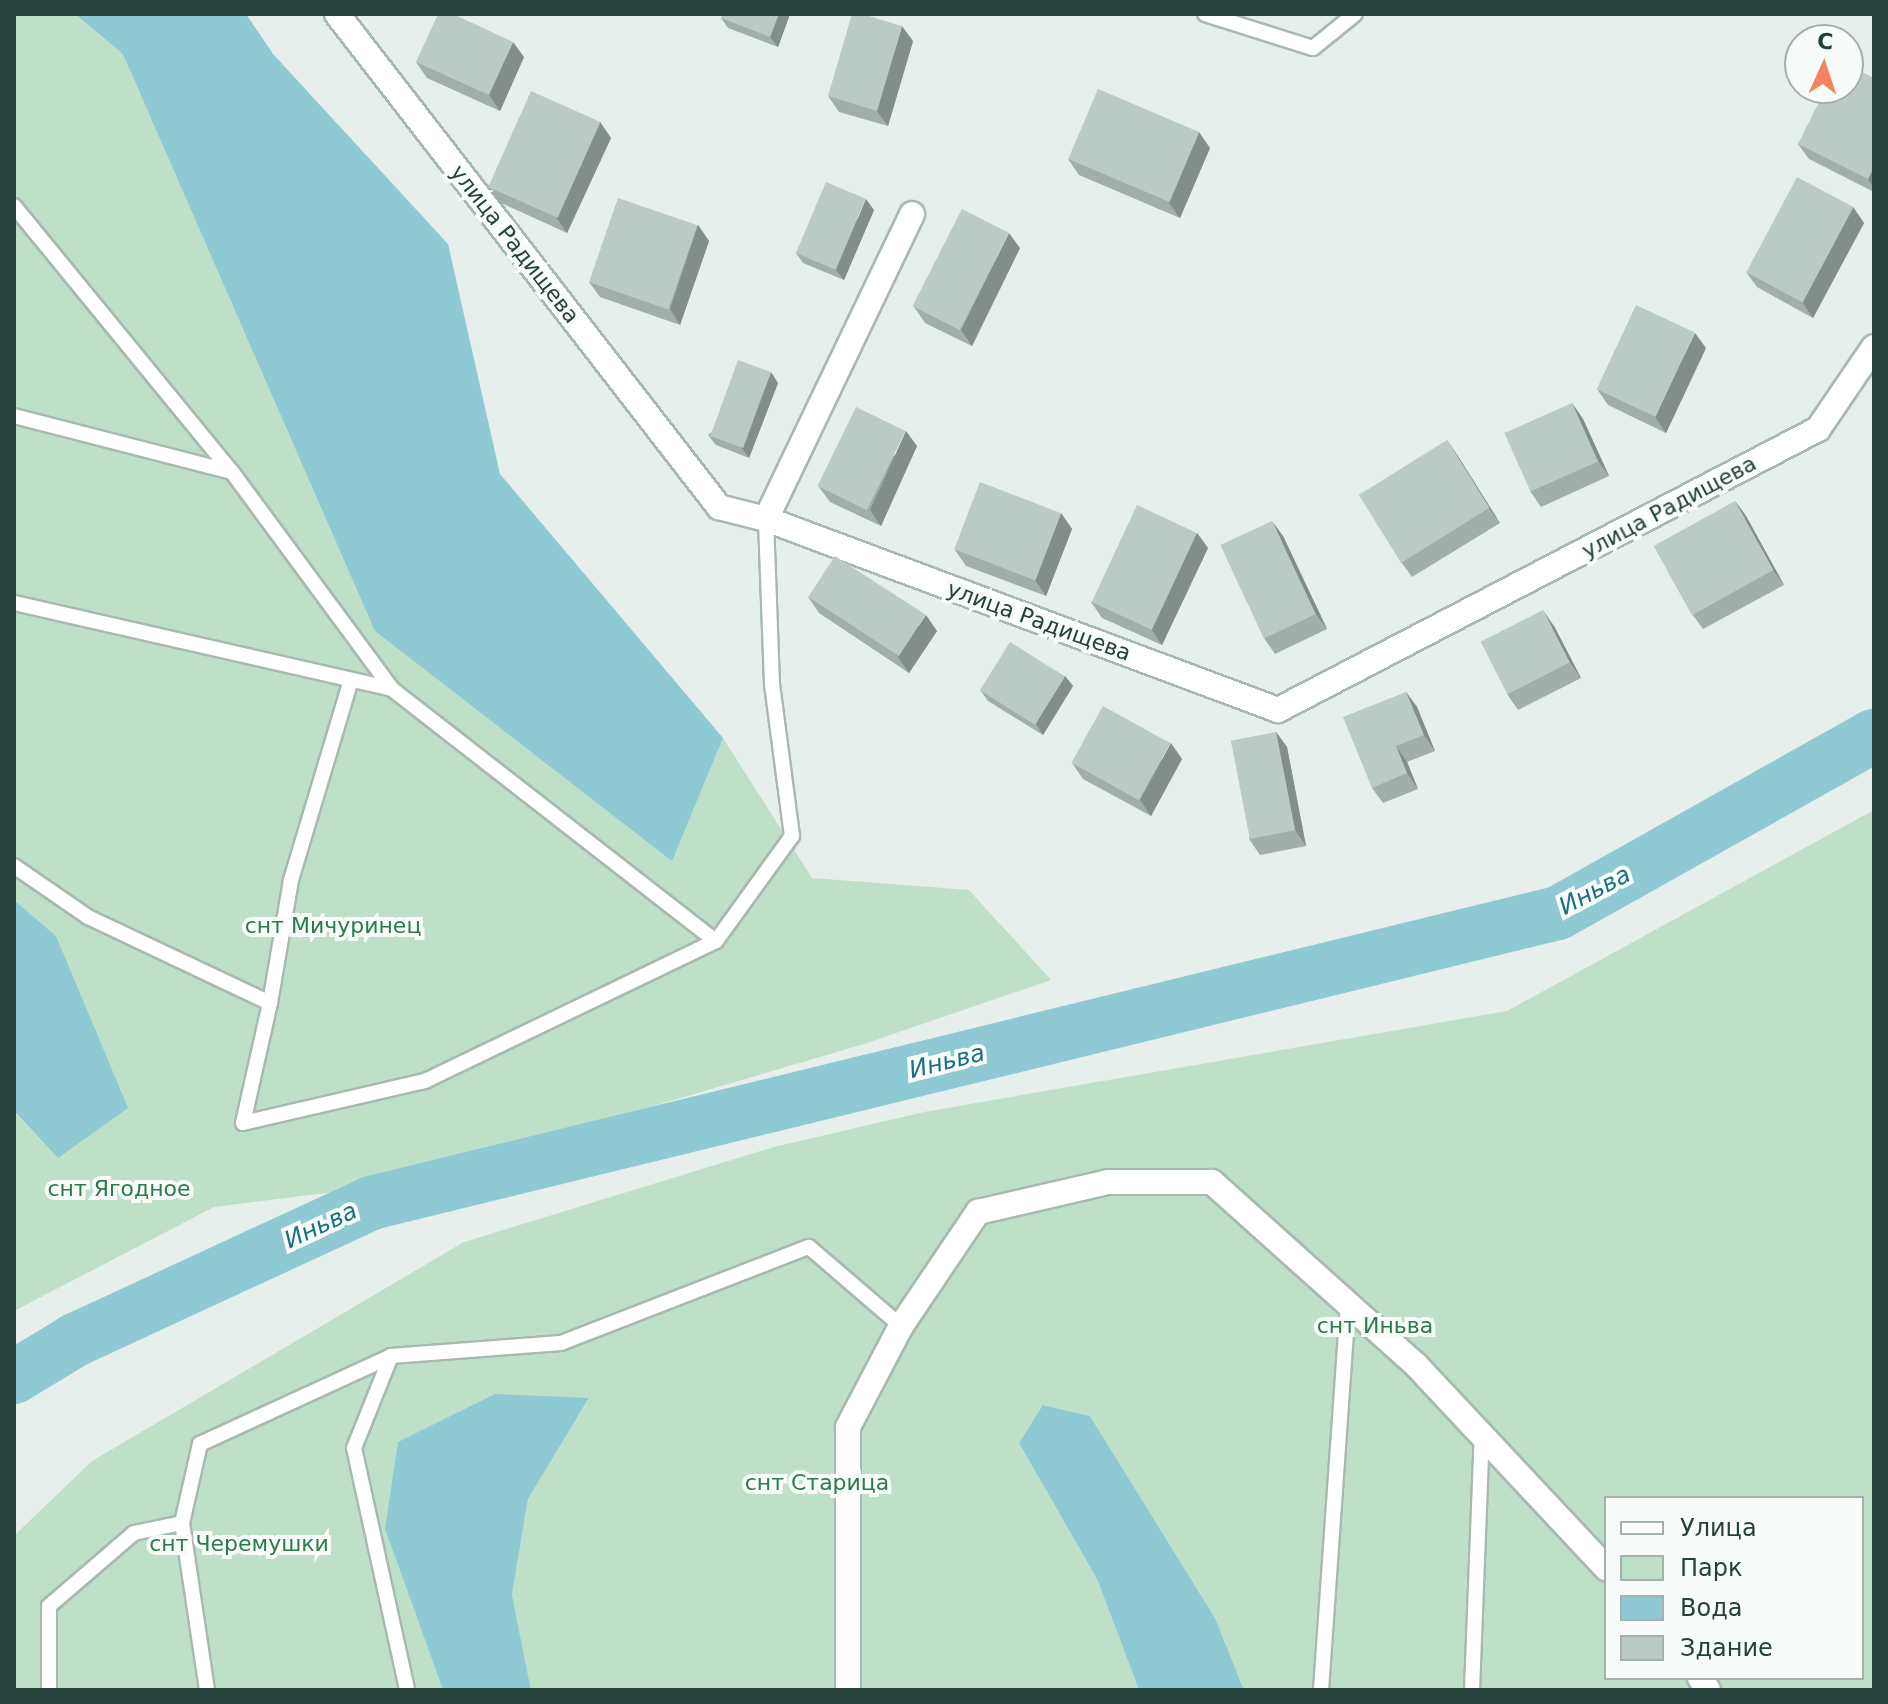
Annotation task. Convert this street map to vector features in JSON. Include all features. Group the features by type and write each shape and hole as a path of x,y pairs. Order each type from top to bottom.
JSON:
{"street":[{"name":"улица Радищева","path":"337,14 719,507 766,519 1278,710 1818,429 1874,347"},
{"path":"766,519 912,214"},
{"path":"848,1690 848,1427 901,1326 978,1212 1108,1182 1212,1182 1417,1366 1604,1566"}],"lane":[{"path":"1205,14 1313,48 1355,14"},
{"path":"14,206 232,472 392,689 716,941"},
{"path":"14,416 232,472"},
{"path":"351,680 291,880 270,1003 243,1123 425,1081 716,941 792,836 772,684 766,519"},
{"path":"14,603 392,689"},
{"path":"14,866 88,917 270,1003"},
{"path":"207,1690 182,1523 200,1444 391,1356 561,1343 809,1247 901,1326"},
{"path":"1321,1690 1348,1303"},
{"path":"391,1356 354,1448 407,1690"},
{"path":"1472,1690 1482,1435"},
{"path":"49,1690 49,1606 134,1533 182,1523"}],"green space":[{"name":"снт Мичуринец","path":"14,14 75,14 123,54 671,861 723,738 812,878 969,890 1051,980 864,1044 470,1160 349,1190 214,1207 14,1311 14,1112 58,1158 56,936 14,900"},
{"path":"1874,810 1874,1690 1244,1690 1215,1618 1090,1416 1044,1405 1019,1443 1097,1579 1139,1690 531,1690 512,1595 528,1499 589,1399 385,1529 443,1690 14,1690 14,1536 92,1461 464,1242 774,1147 924,1112 1507,1011"}],"water":[{"path":"75,14 246,14 273,54 448,244 500,474 723,738 672,861 375,631 123,54"},
{"path":"14,900 56,936 128,1108 58,1158 14,1111"},
{"path":"495,1394 589,1398 528,1499 512,1595 531,1690 443,1690 385,1529 398,1442"},
{"path":"1043,1405 1090,1416 1215,1618 1244,1690 1139,1690 1097,1579 1019,1443"}],"building":[{"path":"438,14 453,14 513,42 489,95 416,62"},
{"path":"722,14 779,14 770,37 721,18"},
{"path":"852,14 902,26 877,111 828,96"},
{"path":"1864,73 1874,78 1874,167 1868,179 1798,144 1818,104 1864,104"},
{"path":"1098,89 1199,132 1170,202 1068,159"},
{"path":"531,91 600,122 558,218 488,187"},
{"path":"1797,177 1854,207 1803,302 1746,272"},
{"path":"826,182 866,199 835,270 796,253"},
{"path":"618,198 697,225 668,309 589,282"},
{"path":"962,209 1009,233 960,330 913,306"},
{"path":"1636,305 1695,332 1656,417 1597,389"},
{"path":"738,360 771,372 743,448 710,436"},
{"path":"1572,403 1598,461 1530,492 1504,433"},
{"path":"856,407 905,431 867,510 817,486"},
{"path":"1447,440 1489,508 1401,563 1359,495"},
{"path":"980,482 1061,513 1035,580 954,549"},
{"path":"1735,501 1773,570 1692,615 1654,546"},
{"path":"1137,505 1197,533 1152,630 1092,602"},
{"path":"1272,521 1316,614 1264,638 1220,545"},
{"path":"835,556 926,615 899,656 808,597"},
{"path":"1543,610 1570,663 1507,694 1481,642"},
{"path":"1010,642 1065,676 1035,725 980,690"},
{"path":"1406,692 1424,735 1396,746 1407,773 1372,788 1343,717"},
{"path":"1103,706 1170,743 1139,800 1071,763"},
{"path":"1276,732 1295,830 1250,839 1231,741"}],"waterway":[{"name":"Иньва","path":"14,1377 75,1340 371,1203 1558,913 1874,736"}],"park label":[{"name":"снт Ягодное","path":"119,1189"},
{"name":"снт Иньва","path":"1375,1326"},
{"name":"снт Старица","path":"817,1483"},
{"name":"снт Черемушки","path":"239,1544"}]}
